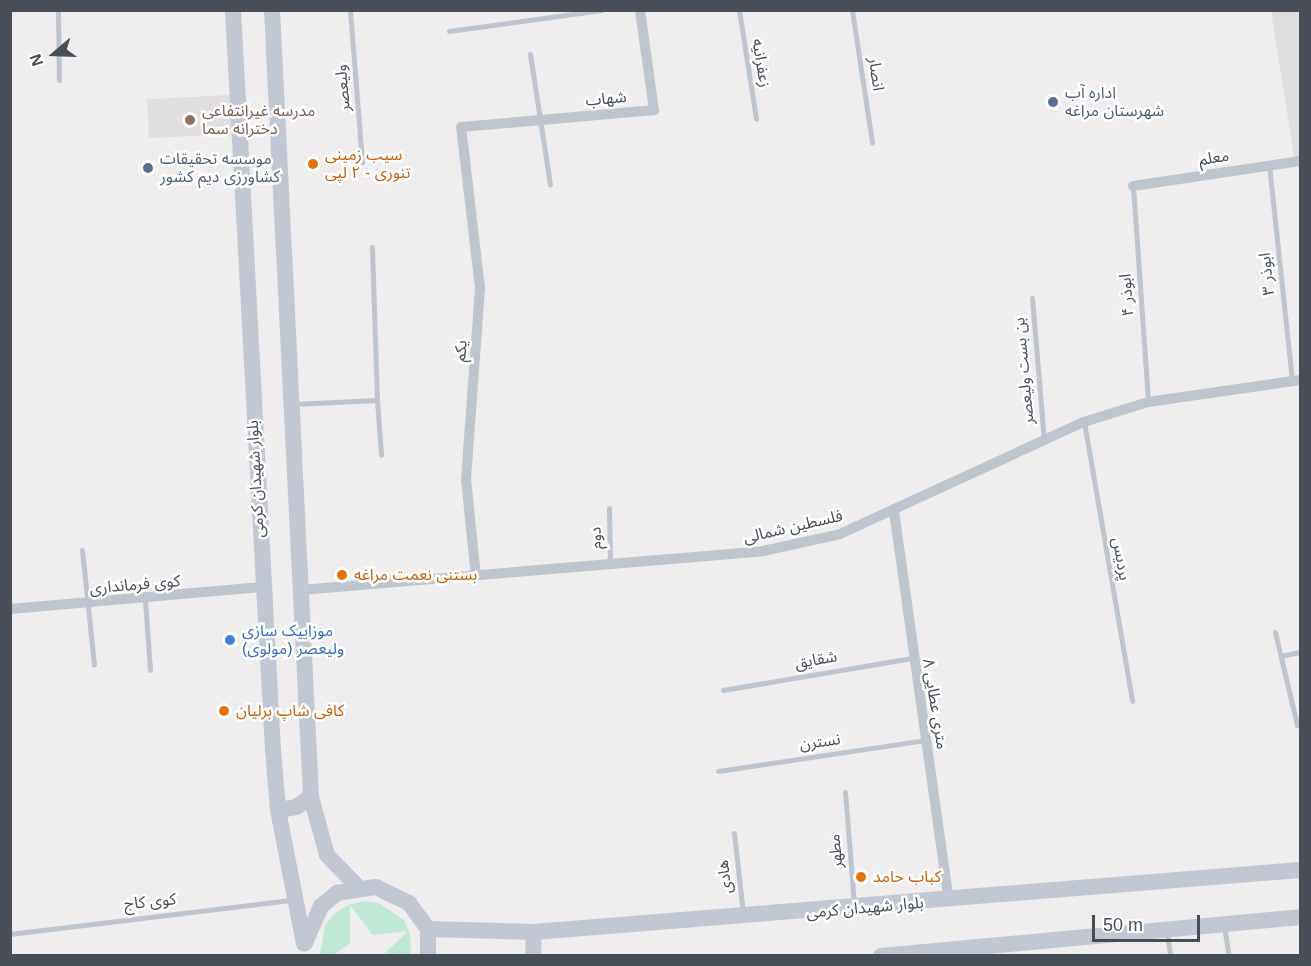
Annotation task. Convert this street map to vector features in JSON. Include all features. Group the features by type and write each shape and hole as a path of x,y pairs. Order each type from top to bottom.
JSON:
{"main road":[{"name":"بلوار شهیدان کرمی","path":"233,10 261,587 278,810 293,900 305,950"},
{"path":"272,10 311,797 327,855 358,887 394,893 428,929 428,956"},
{"path":"278,810 297,807 311,797"},
{"name":"بلوار شهیدان کرمی","path":"428,929 534,932 744,918 1300,870"},
{"path":"305,950 321,906 358,887"},
{"path":"881,956 1300,917"},
{"path":"533,956 534,932"}],"street":[{"name":"شهاب","path":"461,127 654,110 640,10"},
{"name":"یکم","path":"461,127 480,288 466,479 476,577"},
{"name":"معلم","path":"1134,186 1300,161"},
{"name":"فلسطین شمالی","path":"301,590 610,567 763,551 840,534 1084,422 1148,402 1296,380"},
{"name":"۸ متری عطایی","path":"894,511 949,900"},
{"name":"کوی فرمانداری","path":"10,609 145,600 261,587"}],"lane":[{"path":"58,10 59,80"},
{"name":"ولیعصر","path":"350,10 362,163"},
{"path":"448,31 602,10"},
{"name":"زعفرانیه","path":"739,10 756,119"},
{"name":"انصار","path":"852,10 872,142"},
{"path":"530,54 550,184"},
{"name":"ابوذر ۳","path":"1269,164 1296,380"},
{"name":"ابوذر ۴","path":"1134,186 1148,402"},
{"path":"372,247 381,455"},
{"name":"بن بست ولیعصر","path":"1032,298 1044,442"},
{"path":"292,404 377,400"},
{"name":"پردیس","path":"1084,422 1132,701"},
{"name":"دوم","path":"609,508 610,567"},
{"path":"82,550 94,664"},
{"path":"145,600 150,670"},
{"path":"1275,632 1297,725"},
{"path":"1281,656 1300,652"},
{"name":"شقایق","path":"723,690 913,658"},
{"name":"نسترن","path":"718,771 925,740"},
{"name":"مطهر","path":"845,792 854,909"},
{"name":"هادی","path":"734,833 744,918"},
{"name":"کوی کاج","path":"10,934 293,900"},
{"path":"1224,924 1229,956"},
{"path":"1166,930 1170,956"}],"shaded area":[{"path":"1271,11 1300,11 1300,161 1295,162"},
{"name":"مدرسه غیرانتفاعی دخترانه سما","path":"230,95 232,134 149,138 147,99"}],"green space":[{"path":"364,901 379,903 404,920 410,934 411,955 383,955 408,931 373,935 350,905 350,943 334,955 320,955 325,925 335,913 348,905"}],"place":[{"name":"اداره آب شهرستان مراغه","path":"1053,102"},
{"name":"مدرسه غیرانتفاعی دخترانه سما","path":"190,120"},
{"name":"سیب زمینی تنوری - ۲ لپی","path":"313,164"},
{"name":"موسسه تحقیقات کشاورزی دیم کشور","path":"148,168"},
{"name":"بستنی نعمت مراغه","path":"342,575"},
{"name":"موزاییک سازی ولیعصر (مولوی)","path":"230,640"},
{"name":"کافی شاپ برلیان","path":"224,711"},
{"name":"کباب حامد","path":"861,877"}]}
